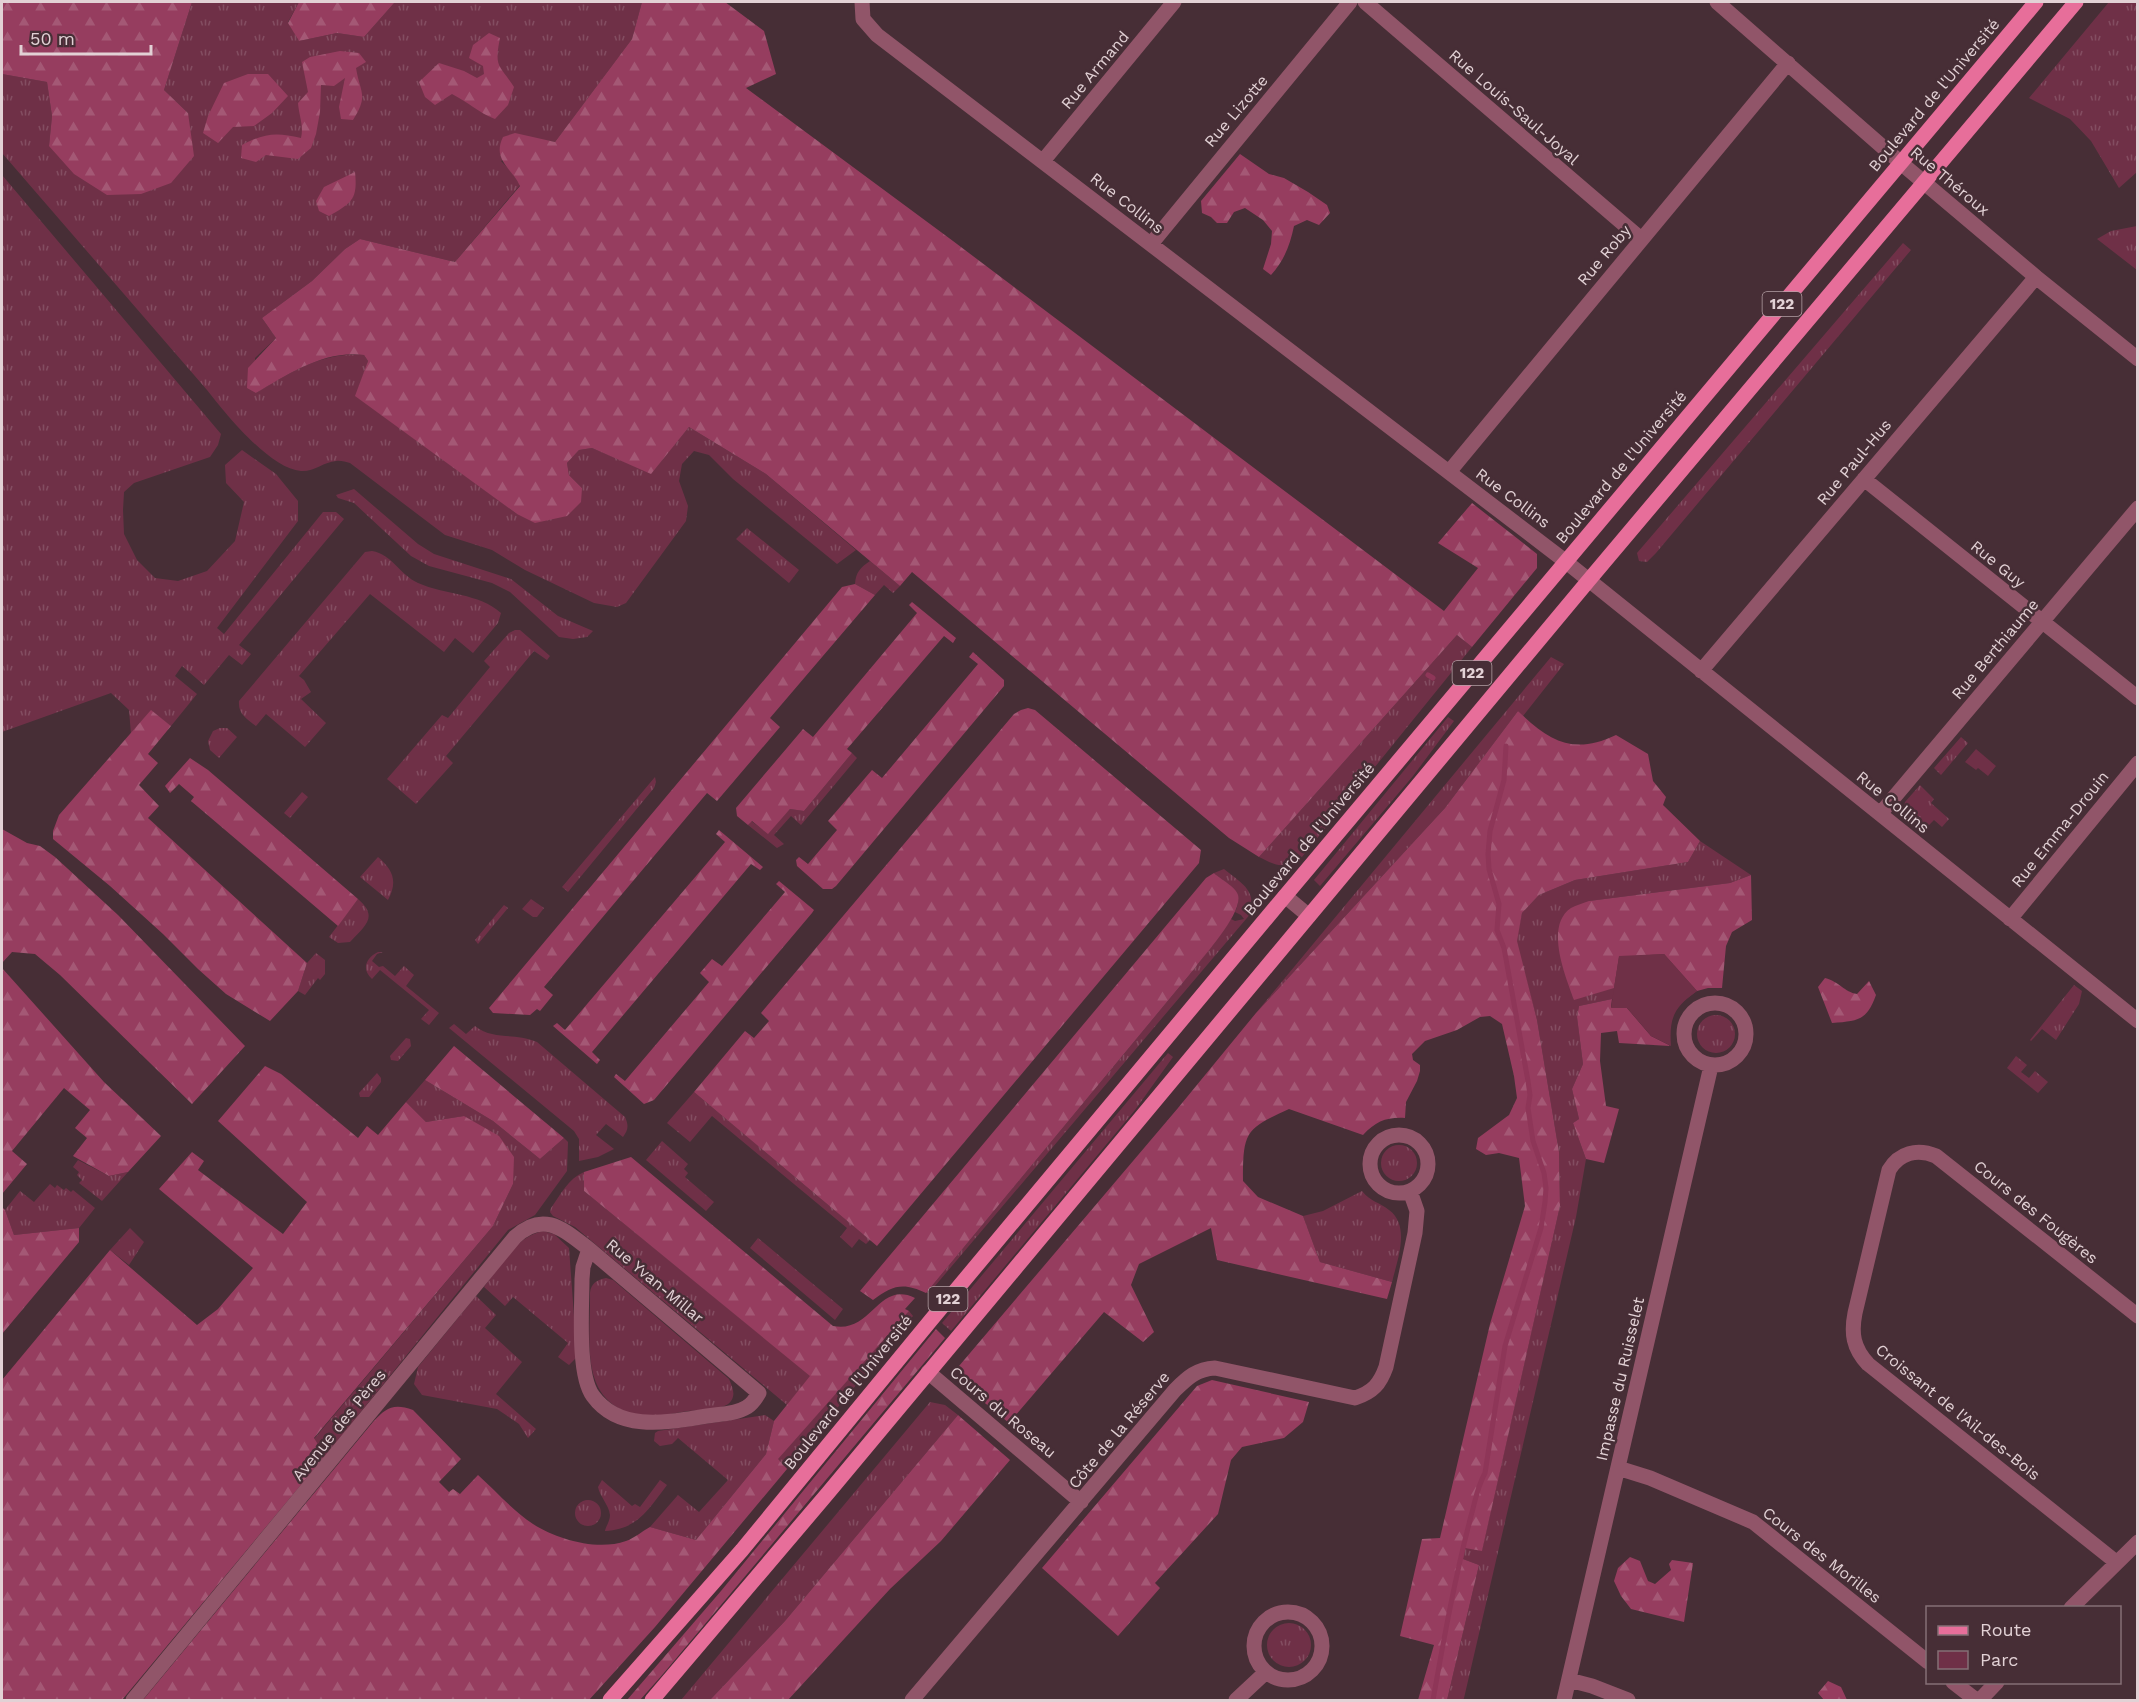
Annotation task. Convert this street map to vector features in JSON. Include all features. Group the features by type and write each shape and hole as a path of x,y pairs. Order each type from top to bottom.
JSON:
{"main road":[{"name":"Boulevard de l'Université","path":"610,1701 742,1550 1284,896 2036,2"},
{"path":"652,1701 1589,580 2076,2"}],"street":[{"name":"Rue Armand","path":"1043,161 1174,2"},
{"name":"Rue Lizotte","path":"1151,244 1350,2"},
{"name":"Rue Louis-Saul-Joyal","path":"1365,2 1641,239"},
{"name":"Rue Théroux","path":"1717,2 1901,163 2036,277 2138,359"},
{"name":"Rue Collins","path":"862,7 867,25 877,35 1565,561 2138,1021"},
{"name":"Rue Roby","path":"1449,472 1788,63"},
{"name":"Rue Paul-Hus","path":"1701,671 2036,277"},
{"name":"Rue Guy","path":"1864,479 2138,698"},
{"name":"Rue Berthiaume","path":"1880,814 2138,508"},
{"name":"Rue Emma-Drouin","path":"2010,919 2138,763"},
{"path":"1284,896 1309,916"},
{"path":"1712,1003 1732,1008 1740,1015 1747,1035 1740,1054 1732,1061 1711,1066 1701,1063 1687,1049 1684,1029 1687,1019 1694,1011 1712,1003"},
{"name":"Impasse du Ruisselet","path":"1564,1701 1711,1066"},
{"name":"Cours des Fougères","path":"1905,1154 1930,1153 1945,1162 2138,1316"},
{"name":"Croissant de l'Ail-des-Bois","path":"1905,1154 1893,1163 1886,1178 1852,1325 1852,1335 1857,1349 1868,1364 2116,1562"},
{"name":"Côte de la Réserve","path":"912,1701 1175,1390 1194,1372 1205,1368 1215,1368 1355,1398 1376,1387 1386,1367 1415,1233 1417,1211 1410,1191"},
{"name":"Avenue des Pères","path":"134,1701 522,1231 541,1223 552,1224 589,1249"},
{"name":"Rue Yvan-Millar","path":"589,1249 759,1394 752,1403 739,1411 658,1423 637,1422 620,1417 604,1408 592,1395 584,1369 582,1279 589,1249"},
{"name":"Cours du Roseau","path":"928,1372 1081,1502"},
{"name":"Cours des Morilles","path":"1618,1468 1650,1478 1753,1522 1926,1660"},
{"path":"2074,1606 2138,1542"},
{"path":"1288,1612 1300,1614 1310,1620 1317,1628 1322,1648 1320,1659 1314,1668 1306,1675 1286,1680 1275,1678 1266,1672 1258,1663 1254,1652 1254,1640 1258,1629 1276,1614 1288,1612"},
{"path":"1236,1701 1266,1672"},
{"path":"1569,1680 1592,1686 1628,1701"},
{"path":"1954,1684 1978,1701 1995,1684"}],"green space":[{"path":"2,2 192,2 164,90 188,113 194,156 171,183 141,194 107,195 74,174 49,146 52,116 47,82 2,74"},
{"path":"192,2 299,2 288,22 299,41 337,33 364,37 395,2 642,2 632,39 555,142 535,139 501,161 520,185 455,262 360,239 345,249 312,281 262,318 276,338 255,358 256,393 294,371 321,360 335,356 364,355 368,361 356,396 517,514 582,488 569,475 567,463 579,450 592,448 651,473 689,427 766,474 856,550 837,564 733,479 709,455 694,451 682,464 679,481 688,506 686,521 626,603 617,607 594,603 525,570 492,550 445,535 350,463 336,461 301,471 289,468 262,451 225,412 2,153 2,74 47,82 52,116 49,146 188,113 164,90"},
{"path":"299,2 395,2 364,37 337,33 299,41 288,23"},
{"path":"642,2 725,2 764,31 776,74 746,88 1444,611 1478,568 1438,543 1472,503 1537,554 1537,568 1472,647 1457,635 1259,857 1229,838 912,572 900,586 766,474 689,427 651,474 592,448 579,450 567,463 569,475 582,488 581,502 567,516 535,523 517,514 355,396 368,361 364,355 349,354 321,360 294,371 256,393 247,388 248,368 276,338 262,318 312,281 345,249 360,239 455,262 520,186 501,158 500,145 503,137 515,133 555,142 632,39"},
{"path":"2109,2 2137,2 2137,172 2119,188 2091,141 2070,119 2029,98"},
{"path":"489,33 500,38 499,65 514,87 508,105 495,119 452,94 435,105 425,97 419,82 439,63 477,78 484,74 483,66 469,58 473,45"},
{"path":"340,51 359,53 366,62 356,68 362,99 353,120 341,119 339,107 345,78 334,86 321,85 320,112 311,148 298,159 266,155 256,162 241,158 242,145 257,138 277,134 301,138 302,125 298,103 308,92 302,62 310,57"},
{"path":"248,74 268,74 288,96 272,113 254,126 233,127 218,143 203,133 208,116 224,83"},
{"path":"1240,154 1269,174 1284,178 1308,192 1327,205 1330,213 1319,225 1307,220 1294,226 1286,252 1271,275 1263,269 1271,244 1272,231 1263,220 1245,208 1234,212 1227,223 1217,223 1202,213 1201,201"},
{"path":"355,172 354,195 348,204 329,216 319,211 316,201 324,187"},
{"path":"2,175 221,434 218,445 210,457 134,483 124,492 124,534 137,560 155,578 178,581 207,571 235,541 244,502 226,483 225,465 242,450 276,474 298,501 298,521 217,628 224,634 323,512 336,512 344,519 239,645 251,654 242,665 229,655 204,685 182,666 175,676 197,694 171,726 151,711 131,734 129,710 111,693 2,732"},
{"path":"2138,226 2137,270 2097,239 2111,231"},
{"path":"1903,243 1911,250 1656,553 1647,562 1639,561 1637,553"},
{"path":"354,489 418,544 434,554 511,579 558,616 593,631 587,637 573,639 559,637 510,592 492,583 429,566 411,556 354,503 338,498 336,495"},
{"path":"747,528 799,570 789,583 736,539"},
{"path":"372,551 391,560 418,583 492,606 501,613 498,623 473,653 455,638 444,652 370,594 299,676 311,692 301,699 326,723 305,747 266,714 256,726 241,713 239,701 365,552"},
{"path":"870,561 900,586 893,593 884,585 875,595 855,584 859,571"},
{"path":"855,584 875,595 770,718 780,727 717,801 707,793 544,987 553,995 540,1011 537,1009 530,1015 493,1013 489,1008 842,587"},
{"path":"912,602 956,638 953,643 944,636 847,749 852,753 804,811 790,809 768,834 752,821 748,825 737,816 736,808 803,729 813,737 917,613 909,605"},
{"path":"520,630 550,656 547,660 534,651 446,756 453,763 416,804 387,779 442,715 448,718 490,667 484,661 509,633"},
{"path":"1457,635 1472,647 1302,857 1281,865 1259,857"},
{"path":"973,652 1004,680 1004,686 836,886 832,889 823,889 797,866 796,860 799,857 808,864 837,830 828,821 872,770 882,778 978,664 969,657"},
{"path":"1551,657 1564,664 1523,716 1518,711 1445,808 1256,1013"},
{"path":"1028,708 1035,710 1201,850 1199,863 877,1246 694,1092 745,1031 754,1038 769,1021 761,1013 1014,714"},
{"path":"151,710 171,726 148,754 158,763 139,785 159,806 148,818 307,963 298,991 270,1021 226,994 110,886 53,839 53,831 59,815"},
{"path":"1518,711 1541,731 1563,742 1587,744 1616,735 1648,754 1653,781 1666,797 1663,805 1700,841 1688,862 1575,880 1539,895 1522,913 1517,941 1537,1020 1559,1152 1560,1206 1482,1551 1465,1548 1463,1559 1479,1565 1447,1700 1418,1700 1434,1645 1400,1636 1422,1539 1440,1538 1490,1324 1525,1206 1519,1158 1499,1153 1486,1155 1476,1149 1478,1138 1509,1115 1517,1098 1502,1024 1490,1016 1480,1017 1457,1030 1425,1041 1412,1054 1413,1060 1420,1065 1420,1071 1406,1102 1405,1118 1382,1121 1363,1135 1289,1109 1255,1128 1246,1142 1243,1181 1258,1197 1303,1216 1320,1262 1392,1282 1387,1299 1217,1260 1211,1228 1139,1264 1131,1285 1154,1332 1143,1342 1104,1312 1009,1423 962,1384 959,1366 1256,1013 1445,808"},
{"path":"1448,717 1454,721 1413,776 1320,886 1314,880"},
{"path":"227,728 237,737 219,758 210,750 208,741 213,731"},
{"path":"1961,737 1968,743 1941,775 1934,768"},
{"path":"1976,749 1996,766 1988,776 1965,762"},
{"path":"852,753 857,758 801,825 791,816 774,835 784,844 777,848 748,825 751,821 768,833 790,809 804,811"},
{"path":"190,758 208,770 358,899 338,926 191,801 194,797 179,784 170,793 165,786"},
{"path":"655,777 654,788 568,892 562,887"},
{"path":"1920,785 1934,799 1931,803 1949,819 1942,827 1934,820 1925,829 1903,811 1905,802"},
{"path":"302,792 308,797 290,818 284,813"},
{"path":"2,829 27,843 40,846 55,857 118,915 245,1046 192,1104 60,975 35,954 12,952 2,963"},
{"path":"719,830 763,867 760,870 751,864 592,1052 600,1060 597,1064 553,1026 557,1023 565,1030 725,842 716,834"},
{"path":"1700,841 1751,875 1730,883 1589,901 1614,988 1619,956 1664,954 1697,991 1681,1003 1612,999 1579,1006 1577,1017 1583,1064 1572,1089 1579,1119 1573,1123 1586,1159 1576,1217 1464,1698 1463,1700 1447,1700 1479,1565 1463,1559 1465,1547 1482,1550 1560,1206 1559,1152 1537,1020 1516,941 1522,913 1539,895 1575,880 1688,862"},
{"path":"378,857 392,876 393,887 388,900 360,877"},
{"path":"1224,869 1240,881 1248,891 1251,896 1250,909 1252,912 929,1293 926,1293 1195,968 1231,919 1235,921 1244,919 1235,912 1238,899 1236,894 1214,873"},
{"path":"1214,873 1231,886 1238,895 1235,912 1222,933 926,1293 905,1286 892,1288 873,1300 860,1291 1206,878"},
{"path":"1751,875 1752,920 1732,932 1726,946 1722,988 1697,991 1664,954 1619,957 1614,988 1574,1000 1562,966 1558,939 1563,916 1571,908 1589,901 1730,883"},
{"path":"779,881 814,910 654,1100 644,1104 614,1077 616,1074 625,1081 709,982 700,973 712,959 722,966 785,892 776,884"},
{"path":"358,899 368,911 369,916 365,926 350,942 338,943 329,937"},
{"path":"531,899 544,908 537,917 533,917 522,909"},
{"path":"504,905 508,908 478,944 475,940"},
{"path":"378,952 383,952 377,954 372,961 379,967 383,966 395,976 404,966 414,975 406,986 439,1013 429,1025 421,1019 429,1010 380,970 372,979 369,975 366,964 370,957"},
{"path":"316,953 325,960 325,974 320,980 318,978 305,995 298,991 307,963"},
{"path":"1664,954 1697,991 1683,1002 1675,1014 1671,1028 1671,1046 1651,1036 1627,1008 1611,1008 1619,956"},
{"path":"2,968 104,1082 161,1136 128,1172 109,1176 73,1156 87,1138 75,1128 90,1110 64,1088 12,1151 27,1164 2,1194"},
{"path":"1825,978 1857,994 1869,981 1876,995 1869,1010 1861,1018 1832,1023 1818,987"},
{"path":"2074,985 2082,991 2079,1004 2056,1040 2042,1029 2031,1041 2030,1040"},
{"path":"1612,999 1611,1007 1627,1008 1651,1036 1671,1046 1619,1043 1617,1031 1601,1033 1600,1061 1606,1106 1619,1109 1604,1163 1586,1159 1573,1123 1579,1119 1572,1089 1583,1064 1577,1017 1579,1006"},
{"path":"1716,1015 1723,1016 1729,1021 1734,1027 1734,1041 1729,1047 1723,1052 1716,1053 1709,1052 1703,1047 1698,1041 1697,1034 1698,1027 1703,1021 1709,1016"},
{"path":"454,1024 466,1034 475,1026 489,1033 537,1042 625,1117 627,1130 625,1134 623,1137 606,1124 596,1135 614,1149 598,1157 579,1161 579,1139 574,1131 449,1028"},
{"path":"406,1038 410,1039 411,1046 398,1061 391,1060 390,1056"},
{"path":"454,1046 564,1138 540,1159 493,1121 425,1080"},
{"path":"1168,1053 1173,1057 1135,1110 951,1331 942,1323"},
{"path":"2016,1056 2027,1065 2021,1072 2029,1078 2035,1071 2048,1082 2038,1093 2007,1068"},
{"path":"265,1066 281,1074 358,1138 367,1126 378,1135 406,1102 426,1122 464,1116 499,1136 514,1157 513,1184 493,1226 314,1438 325,1456 122,1700 2,1700 2,1380 110,1250 197,1325 218,1309 253,1268 159,1189 192,1152 204,1161 198,1170 283,1234 307,1202 218,1121"},
{"path":"377,1073 381,1082 369,1097 360,1097 359,1093"},
{"path":"425,1080 493,1121 540,1159 564,1138 568,1142 567,1171 535,1215 508,1230 325,1456 314,1439 493,1226 513,1184 464,1116 426,1122 406,1102"},
{"path":"694,1092 870,1240 866,1244 859,1239 852,1248 840,1237 847,1228 712,1116 690,1142 667,1123"},
{"path":"662,1141 688,1164 684,1169 688,1173 685,1177 714,1202 706,1211 646,1160"},
{"path":"1399,1145 1412,1150 1417,1163 1412,1176 1399,1181 1386,1176 1381,1163 1386,1150"},
{"path":"631,1157 833,1326 846,1326 857,1322 892,1296 902,1294 915,1298 905,1309 909,1311 778,1459 787,1469 655,1627 589,1700 143,1700 373,1422 390,1408 400,1407 413,1410 461,1459 439,1482 449,1492 453,1489 460,1494 478,1475 533,1524 554,1535 578,1542 615,1544 629,1540 650,1527 696,1540 766,1454 774,1421 810,1376 584,1191 584,1172"},
{"path":"78,1160 109,1176 128,1172 102,1201 79,1183 82,1180 77,1175 79,1172 73,1167"},
{"path":"584,1172 584,1191 811,1376 787,1405 575,1227 553,1216 550,1212 551,1208 562,1192 569,1183"},
{"path":"50,1184 55,1188 57,1185 64,1190 66,1188 71,1192 73,1190 95,1208 79,1228 14,1235 5,1210 20,1191 34,1202"},
{"path":"1362,1191 1389,1210 1396,1217 1399,1225 1401,1244 1392,1282 1320,1262 1303,1216 1323,1211"},
{"path":"2,1207 14,1235 79,1228 79,1242 2,1334"},
{"path":"130,1228 144,1242 129,1265 110,1250"},
{"path":"543,1231 554,1234 569,1248 577,1357 569,1365 558,1357 568,1343 513,1297 505,1306 484,1287 503,1261 524,1239"},
{"path":"758,1238 843,1309 835,1320 750,1248"},
{"path":"606,1278 613,1280 729,1379 733,1393 728,1404 711,1409 642,1416 621,1409 607,1399 597,1385 592,1369 589,1332 590,1293 595,1282"},
{"path":"476,1296 496,1315 485,1328 522,1362 496,1394 536,1429 528,1438 519,1424 497,1409 422,1395 414,1384 418,1367"},
{"path":"909,1311 913,1316 787,1469 777,1459"},
{"path":"936,1329 945,1338 663,1674 640,1700 627,1700 721,1591"},
{"path":"1212,1380 1309,1402 1303,1422 1284,1438 1242,1447 1231,1460 1218,1514 1155,1583 1160,1588 1118,1636 1042,1568 1197,1386"},
{"path":"930,1402 945,1405 958,1415 785,1621 710,1700 681,1700"},
{"path":"765,1415 774,1421 766,1454 696,1540 650,1527 678,1495 699,1512 728,1480 678,1438 672,1444 660,1446 654,1441 655,1433"},
{"path":"958,1415 1010,1460 941,1541 890,1589 788,1700 710,1700 785,1621"},
{"path":"602,1480 632,1506 635,1504 640,1507 660,1480 667,1485 641,1517 626,1526 605,1531 610,1515 598,1487"},
{"path":"588,1500 597,1504 601,1513 597,1522 588,1526 579,1522 575,1513 579,1504"},
{"path":"1630,1557 1640,1561 1648,1581 1655,1584 1671,1570 1669,1564 1672,1560 1693,1563 1684,1622 1631,1609 1621,1596 1614,1581 1618,1568"},
{"path":"1289,1623 1304,1630 1311,1645 1304,1660 1289,1667 1274,1660 1267,1645 1274,1630"},
{"path":"1828,1681 1841,1687 1847,1700 1824,1700 1818,1693"}],"waterway":[{"path":"1428,675 1433,678"},
{"path":"1433,1700 1460,1562 1476,1494 1485,1473 1505,1346 1541,1228 1545,1202 1544,1173 1533,1141 1528,1108 1530,1095 1528,1081 1504,948 1497,930 1499,904 1489,869 1490,831 1504,780 1506,746"}]}
